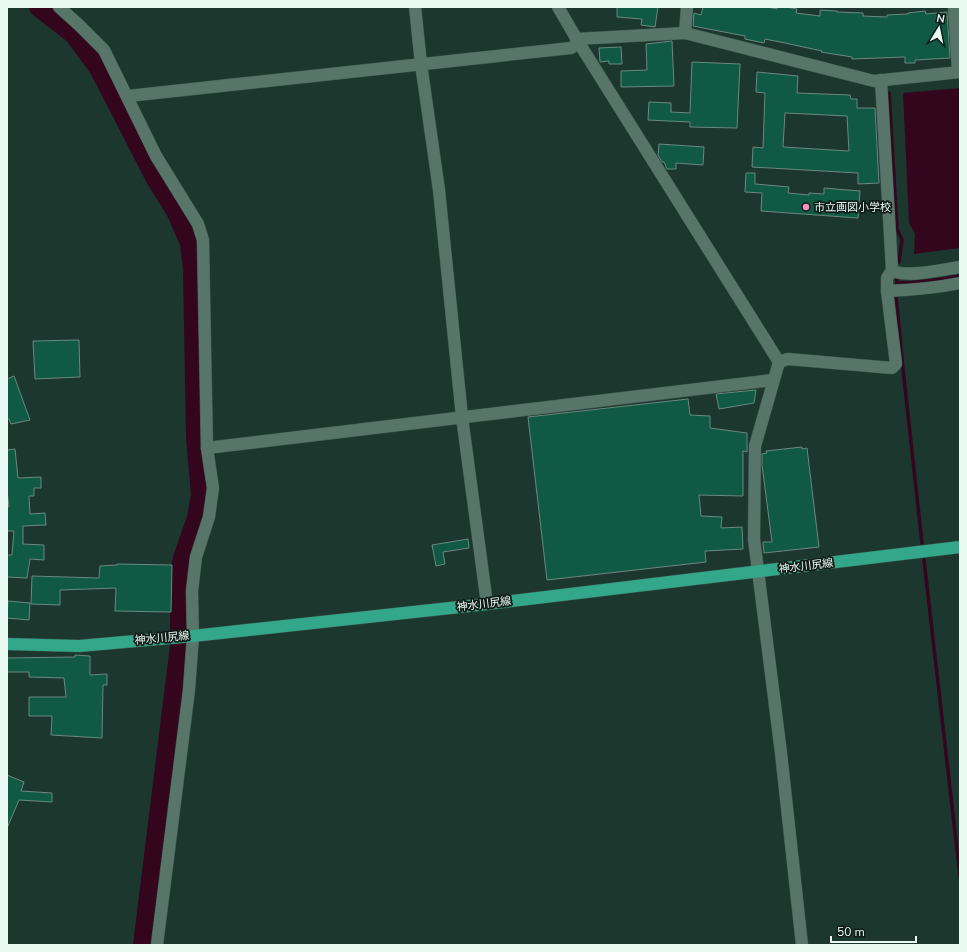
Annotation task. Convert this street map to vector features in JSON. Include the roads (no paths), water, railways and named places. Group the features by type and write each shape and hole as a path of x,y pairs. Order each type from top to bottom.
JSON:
{"main road":[{"name":"神水川尻線","path":"7,644 79,646 190,636 487,604 960,547"}],"street":[{"path":"59,7 104,50 128,96 156,156 198,224 203,240 207,448 213,488 209,517 196,557 192,591 189,690 157,945"},
{"path":"415,7 421,64 439,190 462,417 487,604"},
{"path":"558,7 577,41 779,362"},
{"path":"685,33 687,7"},
{"path":"128,96 571,48 577,41 685,33 874,81 959,72 954,7"},
{"path":"779,362 788,359 894,367 896,363 887,290 887,278 892,270 881,80"},
{"path":"892,270 895,273 918,273 960,267"},
{"path":"887,290 926,289 960,283"},
{"path":"779,362 755,446 754,539 781,753 802,945"},
{"path":"207,448 773,380"}],"waterway":[{"path":"39,7 74,34 99,68 156,179 176,211 190,243 193,270 196,437 201,495 197,518 183,558 180,573 180,646 143,945"},
{"path":"889,93 897,229 902,240 899,262"},
{"path":"897,277 897,283 929,281 960,276"},
{"path":"896,297 922,543"},
{"path":"924,560 960,876"}],"place":[{"name":"市立画図小学校","path":"806,207"}]}
